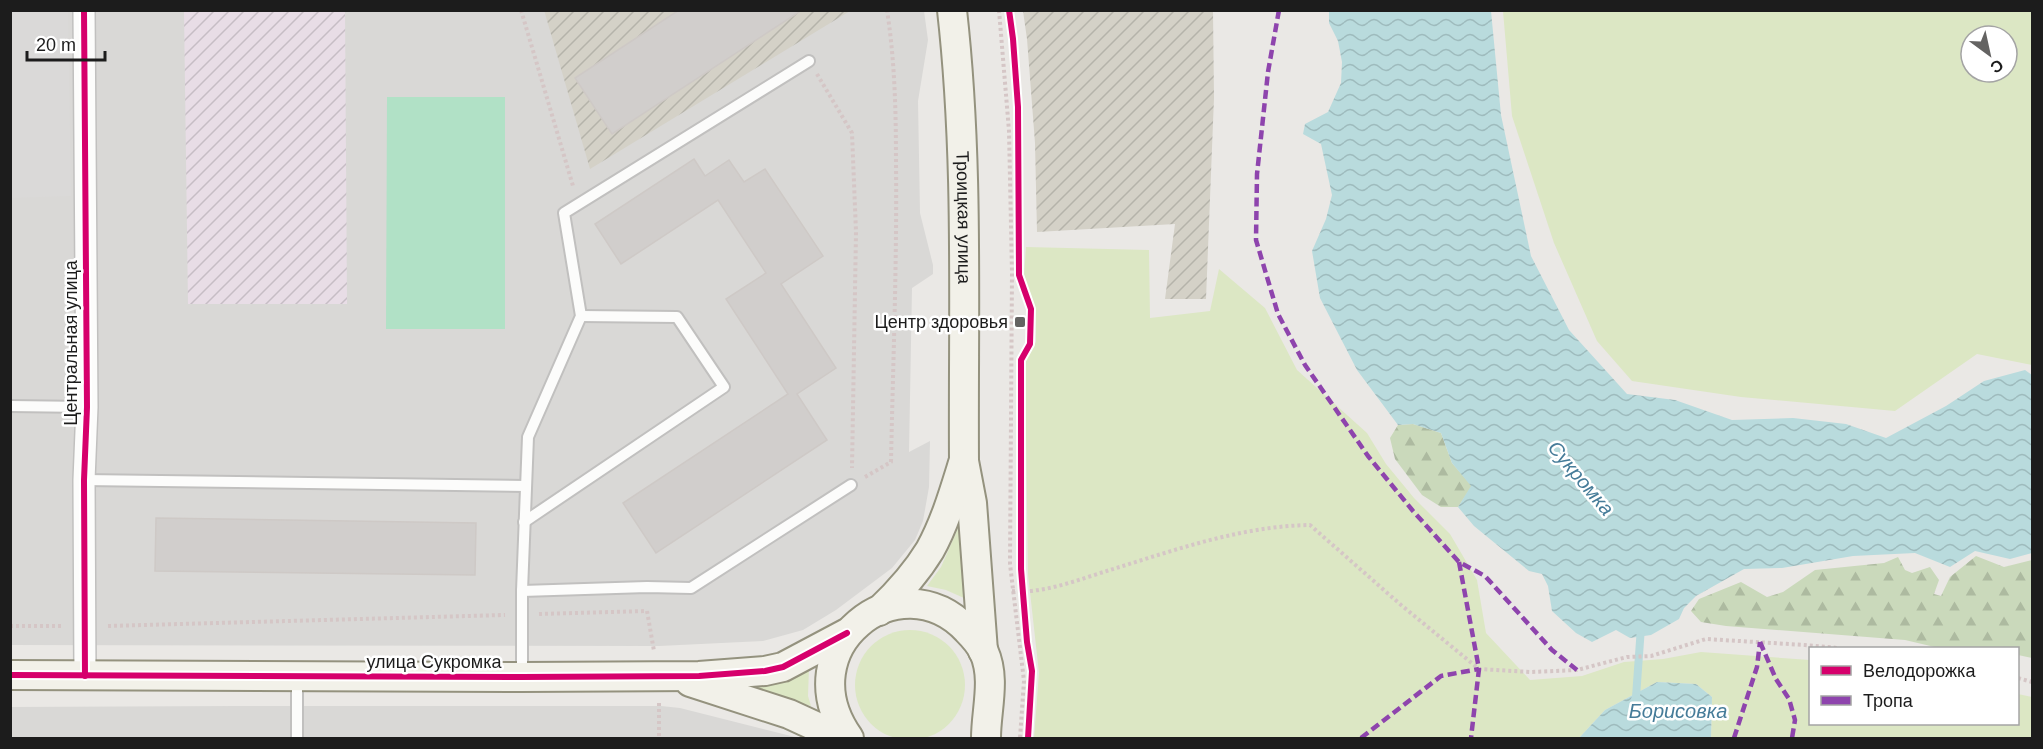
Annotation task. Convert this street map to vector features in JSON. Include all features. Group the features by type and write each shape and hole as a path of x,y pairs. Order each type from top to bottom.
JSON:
{"street":[{"name":"Центральная улица","path":"84,10 87,407 84,480 86,676"},
{"name":"Троицкая улица","path":"952,10 963,170 964,461 972,503 983,651 990,678 986,726"},
{"name":"Троицкая улица","path":"879,611 898,593 930,549 964,461"},
{"path":"879,611 897,605 933,608 948,614 962,625 983,651"},
{"name":"улица Сукромка","path":"10,675 659,677 765,671 796,661 847,633 862,620 879,611"},
{"path":"847,633 837,650 831,672 830,697 834,713 849,738"},
{"name":"улица Сукромка","path":"659,677 697,684 789,714 841,738"},
{"path":"969,738 986,726"}],"lane":[{"path":"522,677 522,591 528,437 581,316 564,213 809,61"},
{"path":"524,522 724,387 677,317 581,316"},
{"path":"10,406 87,407"},
{"path":"84,480 525,486"},
{"path":"522,591 691,588 851,485"},
{"path":"297,676 297,738"}],"path":[{"path":"521,10 578,204"},
{"path":"851,485 891,462 897,234 896,105 887,10"},
{"path":"999,10 1010,143 1012,273 1010,564 1024,681 1020,738"},
{"path":"809,61 852,133 856,232 851,485"},
{"path":"1019,240 1019,275"},
{"path":"1012,591 1023,592 1063,584 1200,543 1287,525 1310,525 1401,605 1479,669 1530,672 1577,670 1627,657 1651,656 1706,639 1823,647"},
{"path":"1022,581 1024,602"},
{"path":"10,626 85,627 647,611"},
{"path":"1031,683 1031,695"}],"shaded area":[{"path":"544,10 850,11 590,169"},
{"path":"10,11 924,11 928,40 918,101 920,213 933,265 933,274 912,288 909,452 930,441 929,487 923,521 915,540 892,568 836,610 803,630 763,641 659,646 11,645"},
{"path":"10,11 68,11 71,196 11,198"},
{"path":"184,11 345,11 347,304 188,304"},
{"path":"1023,11 1213,11 1214,98 1206,299 1165,299 1175,224 1037,232 1035,143"},
{"path":"661,706 680,708 799,738 11,738 10,707"}],"green space":[{"path":"1503,11 2032,11 2032,365 1977,354 1895,411 1741,397 1632,381 1597,341 1554,243 1512,116"},
{"path":"387,97 505,97 505,329 386,329"},
{"path":"1026,247 1149,250 1150,318 1210,311 1219,269 1265,308 1297,370 1367,433 1386,464 1414,498 1450,534 1477,580 1486,633 1530,680 1582,676 1624,662 1663,659 1701,652 1809,660 1809,725 2019,725 2019,694 2032,697 2032,738 1711,738 1712,697 1696,684 1657,682 1605,710 1579,738 1034,738 1039,673 1028,574 1025,361 1036,342 1036,309 1024,275"},
{"path":"1413,424 1441,433 1452,463 1472,486 1458,507 1441,507 1422,495 1395,459 1390,438 1398,425"},
{"path":"959,526 963,527 964,598 946,590 927,586 941,567"},
{"path":"1976,556 2004,567 2032,560 2032,658 2019,655 2019,647 1935,647 1905,640 1726,626 1701,622 1691,611 1699,599 1741,582 1767,597 1783,592 1815,570 1884,563 1898,557 1905,570 1912,573 1930,567 1939,580 1934,594 1941,596 1950,577"},
{"path":"910,630 931,634 949,646 961,664 965,685 961,706 949,724 931,736 910,740 889,736 871,724 859,706 855,685 859,664 871,646 889,634"},
{"path":"809,668 808,696 811,706 733,684"}],"water":[{"name":"Сукромка","path":"1329,11 1491,11 1501,115 1531,256 1569,330 1627,394 1675,400 1732,420 1793,418 1846,424 1886,438 1946,406 1984,381 2025,370 2032,375 2032,553 2010,559 1975,551 1950,567 1915,553 1853,556 1782,568 1744,569 1696,596 1684,608 1679,619 1651,635 1630,638 1616,630 1592,642 1576,633 1552,611 1548,586 1542,574 1529,571 1474,526 1458,507 1471,486 1452,463 1441,433 1413,424 1398,425 1357,370 1320,298 1312,251 1326,219 1332,195 1321,144 1303,134 1305,124 1328,112 1341,83 1342,62 1338,41 1329,23"},
{"name":"Борисовка","path":"1657,682 1696,684 1712,697 1711,738 1579,738 1605,710"}],"building":[{"path":"679,10 802,10 612,134 575,78"},
{"path":"694,159 705,176 729,160 744,182 765,169 823,256 781,284 836,368 797,394 827,440 656,553 623,503 788,394 726,299 766,273 718,200 621,264 595,224"},
{"path":"156,518 476,523 475,575 155,571"}],"waterway":[{"name":"Борисовка","path":"1634,702 1641,627"}],"marked path":[{"path":"1279,10 1268,72 1257,174 1256,240 1278,314 1305,365 1368,456 1413,511 1459,562 1485,576 1552,650 1577,670"},
{"path":"1459,562 1479,669 1471,738"},
{"path":"1760,642 1776,679 1789,699 1795,720 1792,738"},
{"path":"1734,738 1757,667 1760,642"},
{"path":"1361,738 1441,676 1479,669"}],"cycle path":[{"path":"84,10 87,407 84,480 85,676"},
{"path":"1009,10 1018,107 1019,275 1031,309 1030,344 1021,360 1021,569 1027,642 1032,671 1028,738"},
{"path":"10,675 699,676 765,671 783,667 847,633"}],"place":[{"name":"Центр здоровья","path":"1020,322"}]}
